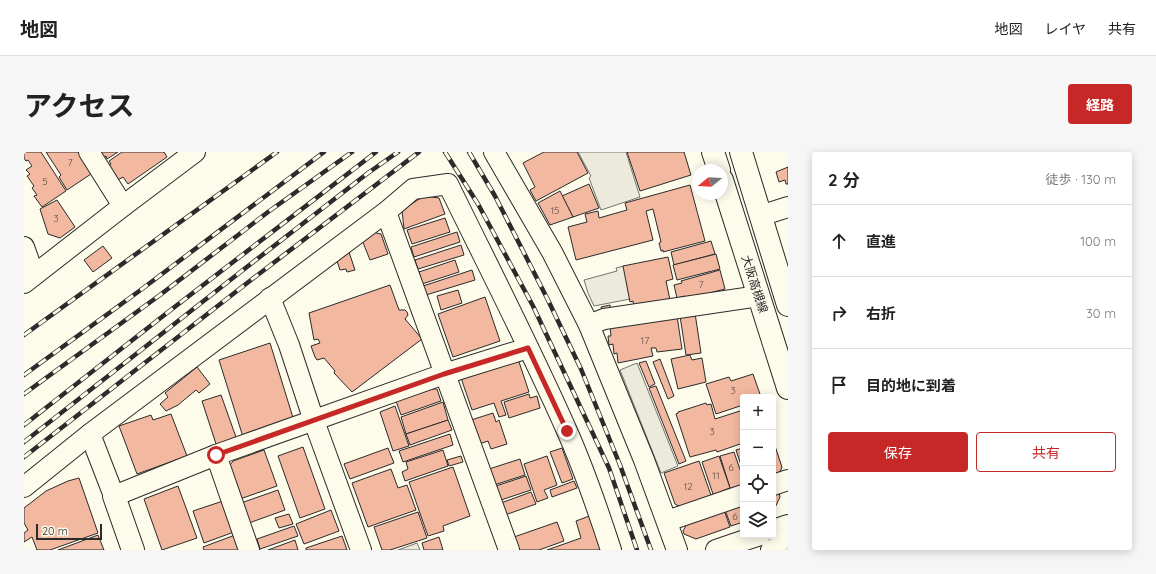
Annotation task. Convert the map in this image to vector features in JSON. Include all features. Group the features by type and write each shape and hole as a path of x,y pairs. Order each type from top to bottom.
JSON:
{"main road":[{"path":"713,152 717,164"},
{"name":"大阪高槻線","path":"741,152 787,298"},
{"name":"大阪高槻線","path":"728,199 788,388"},
{"path":"114,496 133,550"}],"street":[{"path":"89,152 123,206"},
{"path":"24,247 29,279 195,152"},
{"path":"494,152 552,252 589,325 644,460 677,550"},
{"path":"24,487 90,434 386,212 413,189 448,184 567,431 590,487 612,550"},
{"path":"760,216 788,207"},
{"path":"386,212 509,550"},
{"path":"589,325 604,319 759,296"},
{"path":"270,298 289,345 314,421 361,550"},
{"path":"90,434 114,496 216,455 444,374 528,348"},
{"path":"216,455 249,550"},
{"path":"776,484 788,480"},
{"path":"667,521 740,497"},
{"path":"776,529 788,525"},
{"path":"716,550 751,538"},
{"path":"772,550 788,544"}],"shaded area":[{"path":"578,152 626,152 640,197 601,210 589,178 591,176"},
{"path":"624,266 630,299 594,306 584,280 617,271 616,268"},
{"path":"637,363 678,466 661,473 620,370"},
{"path":"417,543 420,550 398,550"}],"building":[{"path":"24,152 41,152 66,191 42,207 34,196 37,195 32,188 34,186 27,176 30,174 26,170 32,166 28,160 26,161 24,158"},
{"path":"46,152 82,152 94,172 67,190 59,177 61,175"},
{"path":"97,152 118,152 107,159 106,156 101,159"},
{"path":"122,152 164,152 167,157 128,184 123,177 116,181 106,168 111,164 109,161"},
{"path":"544,152 577,152 588,173 536,201 530,190 535,187 523,163"},
{"path":"627,152 684,152 691,175 640,191"},
{"path":"788,167 788,184 786,184 785,180 779,182 776,172"},
{"path":"589,184 599,208 573,217 562,196"},
{"path":"690,185 692,200 694,200 705,241 663,252 663,250 661,251 659,243 661,242 653,209 646,211 653,240 576,260 568,227 587,222 585,214 598,211 599,218 627,210 625,203"},
{"path":"560,191 573,217 550,225 538,203"},
{"path":"424,196 439,198 445,214 404,229 402,210"},
{"path":"57,200 75,227 60,238 48,234 40,209"},
{"path":"445,218 450,232 412,244 407,230"},
{"path":"372,232 381,234 388,254 370,260 362,240"},
{"path":"457,232 460,242 414,257 411,247"},
{"path":"711,241 715,254 674,265 671,252"},
{"path":"461,245 464,255 418,269 415,260"},
{"path":"103,246 112,258 93,272 84,260"},
{"path":"348,249 355,270 347,272 346,269 340,270 336,258"},
{"path":"716,254 720,269 677,280 673,265"},
{"path":"668,257 673,279 666,281 670,300 634,308 633,301 630,302 623,266"},
{"path":"455,260 459,272 422,284 419,272"},
{"path":"472,270 475,280 426,295 423,286"},
{"path":"720,270 725,289 686,299 685,296 677,298 674,285 682,283 681,281"},
{"path":"390,285 399,310 405,310 407,312 408,315 405,319 422,339 352,392 334,373 335,371 324,358 317,360 315,357 311,346 320,343 318,339 314,340 309,313"},
{"path":"458,290 462,303 441,310 437,296"},
{"path":"485,297 500,341 453,357 438,314"},
{"path":"610,305 611,310 602,311 601,307"},
{"path":"695,313 701,353 686,355 680,316"},
{"path":"677,316 682,349 657,352 656,348 651,348 653,356 618,363 617,353 614,354 613,344 609,345 608,336 611,336 610,326"},
{"path":"270,343 294,421 243,437 219,360"},
{"path":"690,355 692,360 702,358 706,382 678,389 671,359"},
{"path":"518,359 529,392 501,401 506,415 499,417 494,403 472,410 461,378"},
{"path":"660,359 674,396 668,399 653,362"},
{"path":"646,361 655,384 649,387 639,363"},
{"path":"197,367 210,384 199,393 196,390 178,405 166,411 160,404 168,397 165,393"},
{"path":"753,374 760,394 740,394 740,406 716,414 706,384 729,377 731,381"},
{"path":"656,386 686,461 679,464 649,388"},
{"path":"437,389 441,401 401,415 396,401"},
{"path":"529,394 530,398 537,396 540,408 509,418 504,402"},
{"path":"221,395 237,440 217,447 202,401"},
{"path":"443,402 448,420 406,434 401,417"},
{"path":"706,403 707,405 711,404 715,419 740,411 740,444 717,452 716,450 690,457 676,414"},
{"path":"395,406 409,446 393,451 380,412"},
{"path":"493,413 496,422 499,420 507,444 491,449 488,441 479,444 471,420"},
{"path":"171,414 187,456 137,474 119,426 151,415 153,420"},
{"path":"448,420 452,430 410,445 406,434"},
{"path":"450,434 453,445 403,462 399,451"},
{"path":"303,447 325,509 300,518 278,456"},
{"path":"388,448 394,463 350,479 344,464"},
{"path":"562,448 573,479 562,483 550,452"},
{"path":"740,449 740,462 736,450"},
{"path":"776,449 782,467 780,472 776,474"},
{"path":"264,450 277,486 240,499 228,468 233,461"},
{"path":"443,450 448,466 405,481 402,472 408,469 406,462"},
{"path":"734,452 740,469 740,488 731,491 720,456"},
{"path":"461,456 463,462 449,466 447,460"},
{"path":"547,456 557,485 544,490 548,498 537,502 524,464"},
{"path":"719,456 730,488 715,496 702,462"},
{"path":"520,459 525,475 494,485 489,469"},
{"path":"699,461 712,498 682,508 675,504 664,473"},
{"path":"453,467 470,516 443,526 444,531 428,536 409,482"},
{"path":"391,469 398,488 407,485 416,510 368,527 352,483"},
{"path":"526,476 531,490 501,500 496,486"},
{"path":"79,478 98,533 50,550 37,550 32,537 24,542 24,533 28,530 24,523 24,508 46,491 68,481"},
{"path":"574,481 577,488 552,497 550,490"},
{"path":"178,486 197,538 162,550 144,499"},
{"path":"278,490 285,510 249,523 241,503"},
{"path":"531,492 536,504 505,515 501,503"},
{"path":"779,492 780,497 776,506 776,502 776,493"},
{"path":"223,501 234,532 204,543 193,511"},
{"path":"740,505 740,523 731,526 725,510"},
{"path":"331,510 339,531 304,544 296,524"},
{"path":"724,510 730,527 696,539 684,534 683,531 688,522"},
{"path":"418,512 427,538 390,550 382,550 374,527"},
{"path":"289,514 293,524 279,528 275,518"},
{"path":"592,515 604,550 547,550 581,538 576,521"},
{"path":"557,522 564,541 539,550 519,550 514,537"},
{"path":"294,526 298,536 260,549 257,539"},
{"path":"98,535 104,550 58,550"},
{"path":"235,535 240,550 204,550 203,547"},
{"path":"342,536 347,550 306,550 306,548"},
{"path":"439,537 443,550 424,550 422,543"},
{"path":"295,540 298,550 268,550"}],"railway":[{"path":"24,335 277,152"},
{"path":"24,375 142,289 324,152"},
{"path":"24,394 160,295 268,212 352,152"},
{"path":"24,425 376,152"},
{"path":"24,442 368,173 398,152"},
{"path":"24,457 251,280 419,152"},
{"path":"445,152 478,204 533,306 609,468 637,550"},
{"path":"469,152 495,196 581,369 620,465 651,550"}],"route":[{"path":"216,455 444,374 528,348 567,431"}]}
